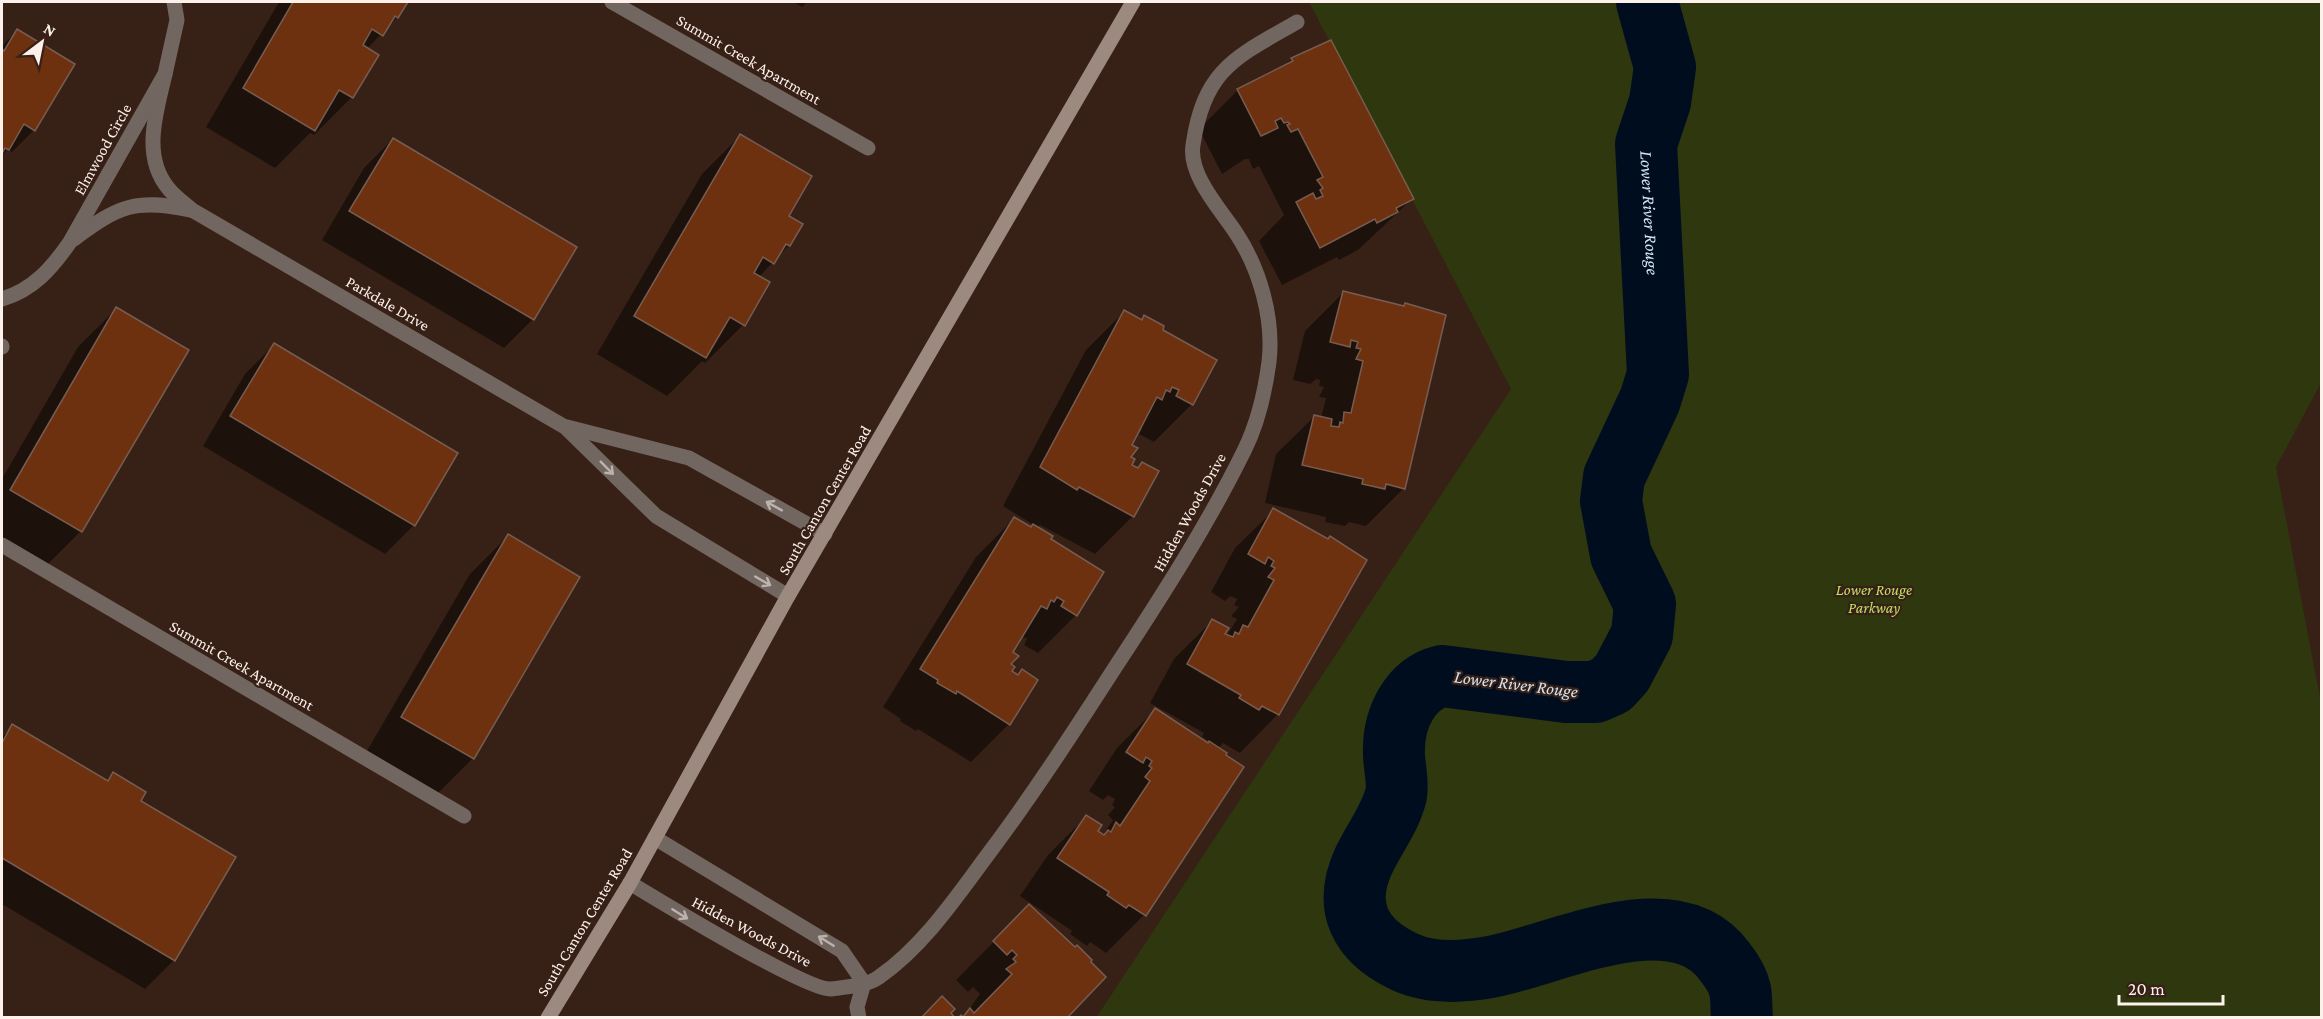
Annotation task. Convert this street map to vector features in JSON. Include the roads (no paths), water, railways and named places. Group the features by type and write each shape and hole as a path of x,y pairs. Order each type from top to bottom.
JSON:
{"main road":[{"name":"South Canton Center Road","path":"548,1017 630,883 788,596 1133,2"}],"street":[{"name":"Elmwood Circle","path":"174,2 177,20 152,137 154,154 167,187 192,210"},
{"name":"Summit Creek Apartment","path":"612,2 868,148"},
{"name":"Hidden Woods Drive","path":"630,883 700,926 825,990 877,979 913,946 949,907 1033,794 1173,579 1246,449 1262,404 1269,359 1268,310 1254,270 1238,235 1206,193 1191,150 1200,113 1211,85 1233,59 1297,22"},
{"name":"Elmwood Circle","path":"2,299 34,284 53,267 70,242 165,74"},
{"name":"Elmwood Circle","path":"70,242 104,216 127,206 158,203 192,210"},
{"name":"Parkdale Drive","path":"192,210 565,427 656,516 788,596"},
{"name":"Parkdale Drive","path":"565,427 689,458 825,534"},
{"name":"Summit Creek Apartment","path":"2,545 464,816"},
{"name":"Hidden Woods Drive","path":"655,838 842,951 864,983"},
{"path":"859,1017 857,1007 864,983"}],"waterway":[{"name":"Lower River Rouge","path":"1647,2 1665,67 1660,102 1646,144 1658,374 1650,400 1614,477 1611,501 1621,555 1645,604 1642,635 1622,673 1611,685 1595,692 1566,692 1442,676 1421,686 1406,704 1397,726 1394,749 1396,795 1390,812 1364,860 1358,877 1355,907 1366,933 1389,954 1415,966 1436,970 1458,971 1490,967 1613,934 1646,930 1676,932 1703,942 1725,962 1739,986 1742,1018"}],"park label":[{"name":"Lower Rouge Parkway","path":"1874,598"}]}
